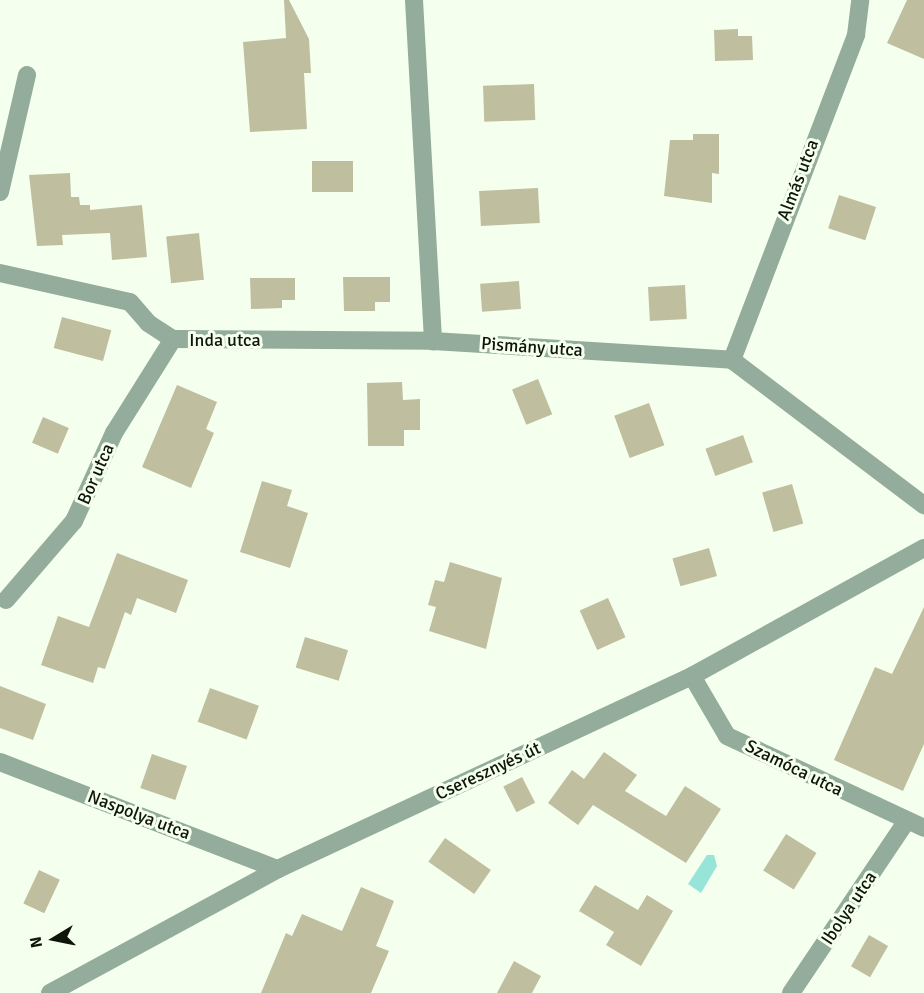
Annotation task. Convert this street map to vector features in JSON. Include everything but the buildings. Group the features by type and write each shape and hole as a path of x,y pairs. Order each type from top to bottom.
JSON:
{"street":[{"path":"414,0 433,341"},
{"name":"Almás utca","path":"732,360 856,35 860,0"},
{"path":"0,192 27,75"},
{"name":"Inda utca","path":"0,273 130,302 147,323 173,339 433,341"},
{"name":"Bor utca","path":"6,600 75,521 114,433 173,339"},
{"name":"Pismány utca","path":"433,341 732,360"},
{"path":"732,360 924,505"},
{"name":"Cseresznyés út","path":"50,993 278,869 693,676 924,548"},
{"name":"Szamóca utca","path":"693,676 727,736 906,822 924,828"},
{"name":"Naspolya utca","path":"0,762 278,869"},
{"name":"Ibolya utca","path":"791,993 906,822"}],"water":[{"path":"707,855 714,855 717,866 701,893 688,884"}]}
